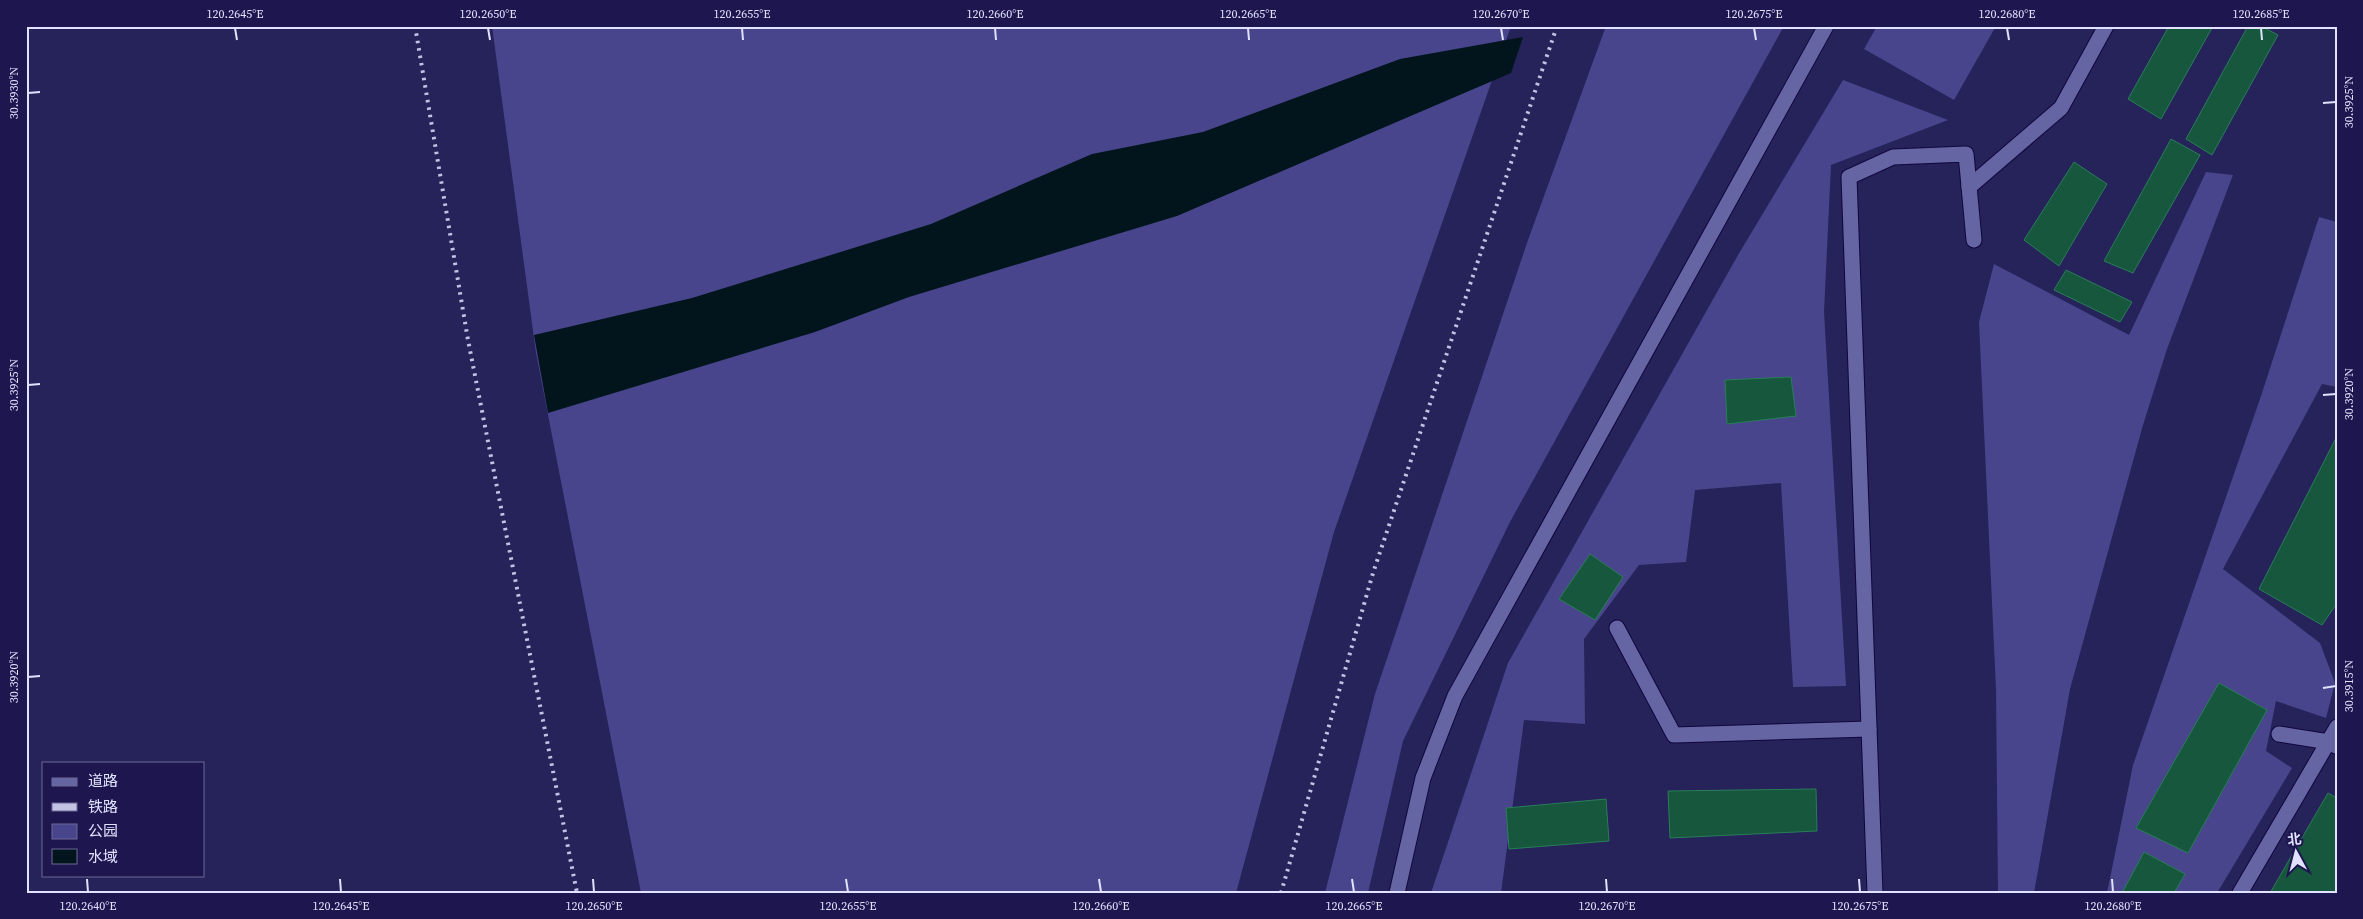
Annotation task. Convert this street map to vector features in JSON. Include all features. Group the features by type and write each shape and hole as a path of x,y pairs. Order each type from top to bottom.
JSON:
{"street":[{"path":"1397,893 1423,778 1455,696 1826,26"},
{"path":"1969,187 2061,108 2106,26"},
{"path":"1875,893 1849,178 1893,157 1966,154 1974,240"},
{"path":"1617,628 1674,735 1869,729"},
{"path":"2240,893 2333,744 2337,727"},
{"path":"2279,734 2333,744"}],"green space":[{"path":"492,26 1511,26 1334,532 1236,893 641,893 536,353"},
{"path":"1606,26 1784,26 1510,522 1403,741 1368,893 1325,893 1375,694 1528,240"},
{"path":"1877,26 1996,26 1954,100 1864,49"},
{"path":"1843,80 1948,120 1831,165 1824,312 1846,686 1793,687 1781,483 1695,490 1686,562 1639,565 1584,639 1585,724 1524,720 1501,893 1431,893 1508,663 1738,255"},
{"path":"2206,172 2233,175 2167,349 2143,425 2070,689 2034,893 1998,893 1996,689 1979,322 1994,264 2129,335"},
{"path":"2319,217 2337,222 2337,387 2322,384 2223,569 2320,643 2335,683 2326,718 2276,701 2266,751 2292,768 2217,893 2107,893 2133,765 2261,396"}],"water":[{"path":"1523,37 1511,73 1177,216 909,297 815,332 548,413 534,335 692,298 931,224 1092,154 1203,132 1400,59"}],"building":[{"path":"2169,26 2213,26 2161,119 2128,99"},
{"path":"2248,26 2261,26 2278,35 2212,155 2186,139"},
{"path":"2171,139 2200,155 2133,273 2104,261"},
{"path":"2074,162 2107,184 2059,266 2024,240"},
{"path":"2066,270 2132,302 2120,322 2054,290"},
{"path":"1791,377 1796,416 1727,424 1725,380"},
{"path":"2337,436 2337,603 2322,625 2259,589"},
{"path":"1590,554 1623,577 1595,620 1559,599"},
{"path":"2219,683 2267,710 2188,853 2136,828"},
{"path":"1816,789 1817,831 1670,838 1668,791"},
{"path":"2328,793 2337,798 2337,892 2270,893"},
{"path":"1606,799 1609,841 1509,849 1506,808"},
{"path":"2144,852 2185,874 2174,893 2122,893"}],"railway":[{"path":"415,26 468,340 577,893"},
{"path":"1281,893 1373,573 1557,26"}]}
